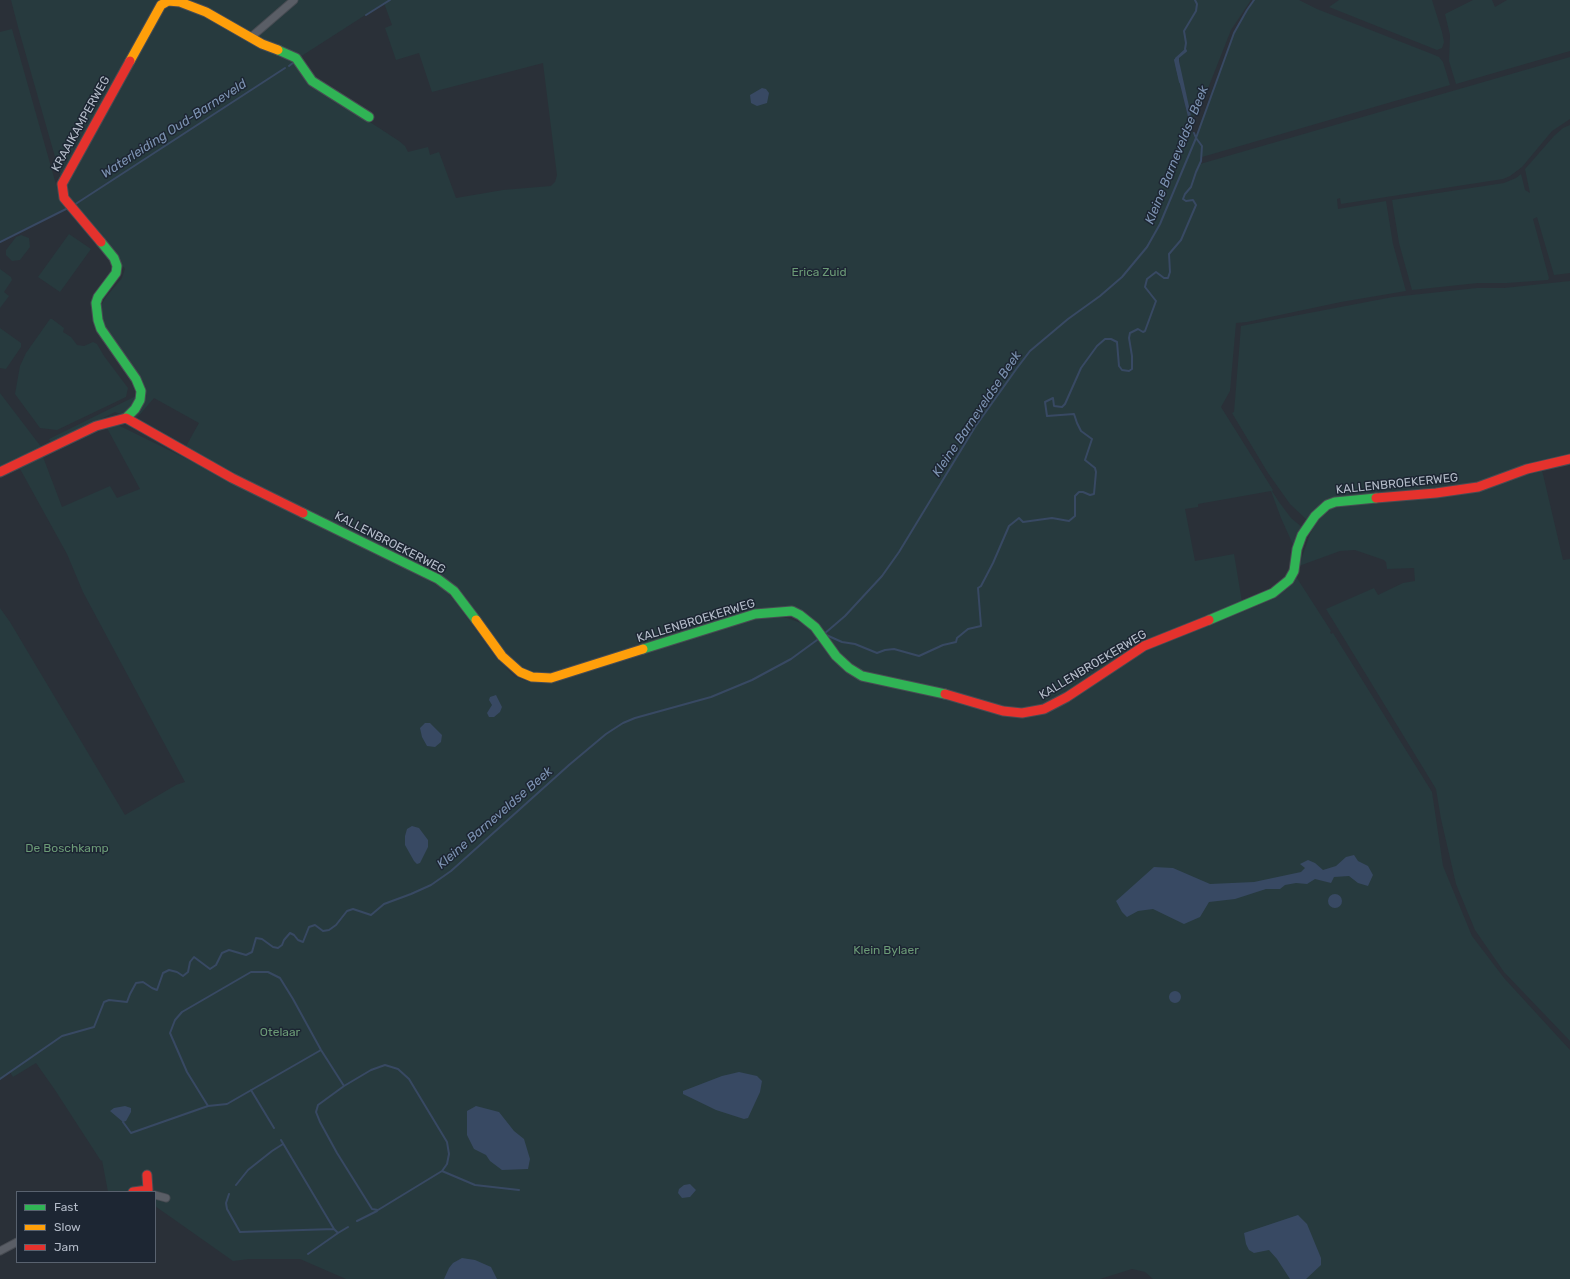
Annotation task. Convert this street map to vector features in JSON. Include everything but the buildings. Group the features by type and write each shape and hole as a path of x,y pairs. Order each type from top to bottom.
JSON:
{"street":[{"path":"250,38 294,0"},
{"name":"KRAAIKAMPERWEG","path":"126,418 135,409 140,400 141,391 136,379 101,329 98,320 96,303 98,297 116,273 117,266 114,258 64,198 62,184 161,5 168,1 180,2 206,12 262,44 285,52 296,58 312,81 369,117"},
{"path":"0,472 96,426 126,418"},
{"name":"KALLENBROEKERWEG","path":"126,418 232,478 438,578 454,591 502,656 520,672 532,677 550,678 755,614 792,612 800,615 815,626 836,656 849,668 862,676 938,692 1003,711 1022,713 1044,709 1067,697 1144,646 1273,593 1286,584 1289,580 1294,571 1302,535 1315,516 1327,505 1335,502 1436,493 1478,487 1527,469 1570,459"},
{"path":"147,1175 151,1191"},
{"path":"156,1194 166,1198"},
{"path":"0,1251 16,1243"}],"green space":[{"path":"11,0 163,0 61,178 18,27"},
{"path":"182,0 290,0 251,33"},
{"path":"296,0 1251,0 1231,30 1205,96 1192,120 1180,70 1179,57 1176,68 1191,129 1195,138 1235,32 1254,0 1299,0 1317,9 1439,57 1443,62 1450,85 1202,157 1200,164 1570,57 1570,119 1552,131 1522,167 1510,176 1503,179 1341,204 1340,198 1337,199 1338,209 1386,201 1393,244 1406,291 1341,302 1236,323 1230,391 1221,407 1279,502 1291,518 1303,528 1295,549 1271,491 1198,504 1198,507 1185,509 1195,561 1234,554 1242,602 1191,623 1128,661 1148,650 1274,597 1285,589 1295,575 1432,792 1443,866 1472,936 1504,978 1570,1050 1570,1279 1153,1279 1145,1272 1132,1269 1100,1279 346,1279 300,1259 249,1259 233,1261 156,1207 156,1191 108,1191 102,1160 101,1161 36,1063 13,1077 10,1072 0,1079 0,608 10,622 125,815 176,785 185,782 83,592 67,554 19,467 43,457 62,507 110,486 117,498 140,489 107,428 117,425 390,559 435,584 448,593 455,601 496,658 514,676 526,681 551,682 752,619 772,617 787,618 804,624 809,617 775,609 544,677 512,664 464,596 396,555 185,448 199,423 154,398 136,419 115,412 51,444 49,439 138,395 145,390 104,329 100,307 106,297 122,278 125,269 63,190 166,6 177,3 294,59 307,81 399,141 405,146 408,152 428,147 430,155 439,152 456,198 503,190 551,186 555,182 557,175 543,63 432,92 419,53 396,60 385,28 392,25 384,3 300,57 255,35"},
{"path":"1339,0 1432,0 1442,32 1444,42 1442,48 1437,50 1329,7"},
{"path":"1473,0 1492,0 1495,7 1507,0 1570,0 1570,51 1456,84 1449,61 1450,35 1445,14"},
{"path":"12,29 59,195 68,207 0,241 0,32"},
{"path":"1570,125 1570,273 1554,275 1537,217 1533,219 1549,278 1548,280 1507,283 1478,283 1412,290 1399,243 1392,200 1504,183 1521,174 1525,190 1530,193 1525,169 1554,136 1563,128"},
{"path":"69,234 91,249 60,292 38,277"},
{"path":"21,235 29,238 30,247 20,260 12,261 6,255 6,250 16,237"},
{"path":"0,269 11,277 12,280 4,292 9,296 0,308"},
{"path":"1570,281 1570,456 1476,483 1409,492 1333,497 1323,502 1316,508 1307,520 1290,504 1268,473 1232,413 1234,412 1241,326 1393,297 1477,288 1504,288"},
{"path":"50,319 64,328 63,332 71,337 77,345 84,346 93,342 97,344 128,388 126,397 57,430 40,428 15,394 20,366 26,353"},
{"path":"0,328 21,343 21,347 6,369 0,368"},
{"path":"0,393 42,448 0,469"},
{"path":"1542,470 1563,560 1570,559 1570,1041 1504,972 1475,930 1456,884 1441,819 1436,789 1326,609 1374,588 1378,595 1403,583 1415,581 1414,568 1387,569 1386,562 1384,560 1355,550 1340,551 1299,566 1310,534 1317,522 1331,509 1342,506 1465,494 1512,478"}],"water":[{"path":"1185,49 1186,51 1179,57 1179,61 1192,120 1190,125 1176,68 1175,58"},
{"path":"762,88 766,89 769,93 767,103 757,106 751,103 750,95"},
{"path":"496,695 502,707 500,712 494,717 489,717 487,713 492,705 489,700 490,697"},
{"path":"425,723 430,723 442,735 441,742 435,747 427,746 422,737 420,728"},
{"path":"412,826 419,828 428,840 428,847 420,863 417,864 405,845 407,829"},
{"path":"1354,855 1358,861 1368,866 1373,875 1368,886 1358,883 1349,876 1334,877 1331,883 1315,879 1307,884 1296,883 1285,885 1280,889 1266,889 1235,899 1209,902 1200,917 1184,924 1153,909 1138,911 1127,917 1122,912 1116,901 1154,867 1173,868 1210,884 1254,882 1301,872 1305,868 1300,864 1308,860 1315,863 1323,870 1336,866 1346,857"},
{"path":"1332,894 1338,894 1342,898 1342,904 1338,908 1332,908 1328,904 1328,898"},
{"path":"1175,991 1179,993 1181,997 1179,1001 1175,1003 1171,1001 1169,997 1171,993"},
{"path":"739,1072 757,1076 762,1081 760,1092 748,1118 744,1119 716,1110 683,1094 683,1091 722,1076"},
{"path":"125,1106 131,1108 131,1112 126,1121 123,1122 110,1111 114,1108"},
{"path":"476,1106 499,1112 514,1131 524,1139 530,1159 528,1169 502,1170 490,1161 486,1155 474,1149 467,1135 467,1111"},
{"path":"690,1184 696,1190 690,1197 682,1198 678,1193 679,1189 684,1185"},
{"path":"1298,1215 1307,1224 1321,1258 1321,1265 1306,1279 1290,1279 1277,1259 1269,1250 1254,1253 1249,1250 1244,1233"},
{"path":"462,1258 475,1260 491,1267 497,1279 444,1279 453,1263"}],"waterway":[{"name":"Waterleiding Oud-Barneveld","path":"366,15 390,0"},
{"path":"1180,82 1175,60 1186,51 1184,31 1196,11 1197,4 1195,0"},
{"path":"1194,133 1196,138 1202,146 1201,161 1191,187 1183,199 1186,201 1193,200 1196,205 1181,240 1169,254 1170,272 1168,278 1164,278 1156,272 1147,279 1145,287 1156,301 1145,331 1143,332 1138,329 1130,333 1129,338 1132,356 1132,369 1129,371 1122,370 1119,366 1117,342 1111,339 1105,339 1097,346 1081,368 1065,404 1062,407 1054,406 1053,398 1045,402 1047,416 1074,414 1081,431 1092,439 1085,460 1095,468 1094,494 1090,495 1079,492 1075,496 1075,516 1069,521 1052,518 1023,522 1019,518 1009,526 993,563 981,586 978,588 981,626 968,629 957,638 956,642 943,645 919,656 894,649 877,653 855,644 842,642 824,634 845,616 882,576 899,552 975,427 1030,351 1122,277 1147,247 1160,224 1196,138 1234,33 1254,0"},
{"name":"Waterleiding Oud-Barneveld","path":"289,66 294,62"},
{"name":"Waterleiding Oud-Barneveld","path":"74,205 285,68"},
{"name":"Waterleiding Oud-Barneveld","path":"0,242 68,208"},
{"name":"Kleine Barneveldse Beek","path":"0,1079 62,1036 94,1027 104,1002 109,1000 127,1002 136,983 143,982 157,990 163,973 169,970 177,972 183,976 188,972 190,962 194,957 210,969 216,965 222,953 229,950 246,955 252,952 256,938 262,939 273,947 278,948 282,945 290,933 298,940 303,942 309,927 315,925 323,931 329,930 336,925 347,911 353,909 371,915 384,904 431,885 451,871 569,765 606,734 623,723 635,718 711,697 752,680 791,659 817,640"},
{"path":"123,1122 131,1133 208,1106 187,1072 170,1033 175,1020 182,1012 251,972 268,972 280,978 321,1050 344,1086 371,1070 385,1065 398,1069 409,1079 447,1142 449,1154 447,1164 442,1171 475,1185 519,1190"},
{"path":"208,1106 227,1104 321,1050"},
{"path":"344,1086 318,1105 316,1112 337,1153 372,1209 378,1210 442,1171"},
{"path":"251,1090 274,1128"},
{"path":"281,1140 334,1229 338,1233 348,1227"},
{"path":"236,1185 248,1170 283,1144"},
{"path":"229,1194 226,1203 227,1209 240,1232 334,1229"},
{"path":"357,1221 377,1211"},
{"path":"308,1254 338,1233"}],"traffic: fast":[{"path":"278,50 296,58 312,81 369,117"},
{"path":"101,242 114,258 117,266 116,273 98,297 96,303 98,320 101,329 136,379 141,391 140,400 135,409 126,418"},
{"path":"1209,620 1273,593 1289,580 1294,571 1297,549 1302,535 1315,516 1327,505 1335,502 1376,498"},
{"path":"303,513 438,579 454,591 476,620"},
{"path":"643,649 755,614 792,611 800,615 815,627 836,656 849,668 862,676 945,694"}],"traffic: slow":[{"path":"130,61 161,5 168,1 180,2 206,12 262,44 278,50"},
{"path":"476,620 502,656 520,672 532,677 551,678 643,649"}],"traffic: jam":[{"path":"101,242 64,198 62,184 130,61"},
{"path":"0,472 96,426 126,418 232,478 303,513"},
{"path":"1376,498 1436,493 1478,487 1527,469 1570,459"},
{"path":"945,694 1003,711 1022,713 1044,709 1067,697 1144,646 1209,620"},
{"path":"140,1191 148,1190 147,1175"}],"park label":[{"name":"Erica Zuid","path":"819,273"},
{"name":"De Boschkamp","path":"67,849"},
{"name":"Klein Bylaer","path":"886,951"},
{"name":"Otelaar","path":"280,1033"}]}
